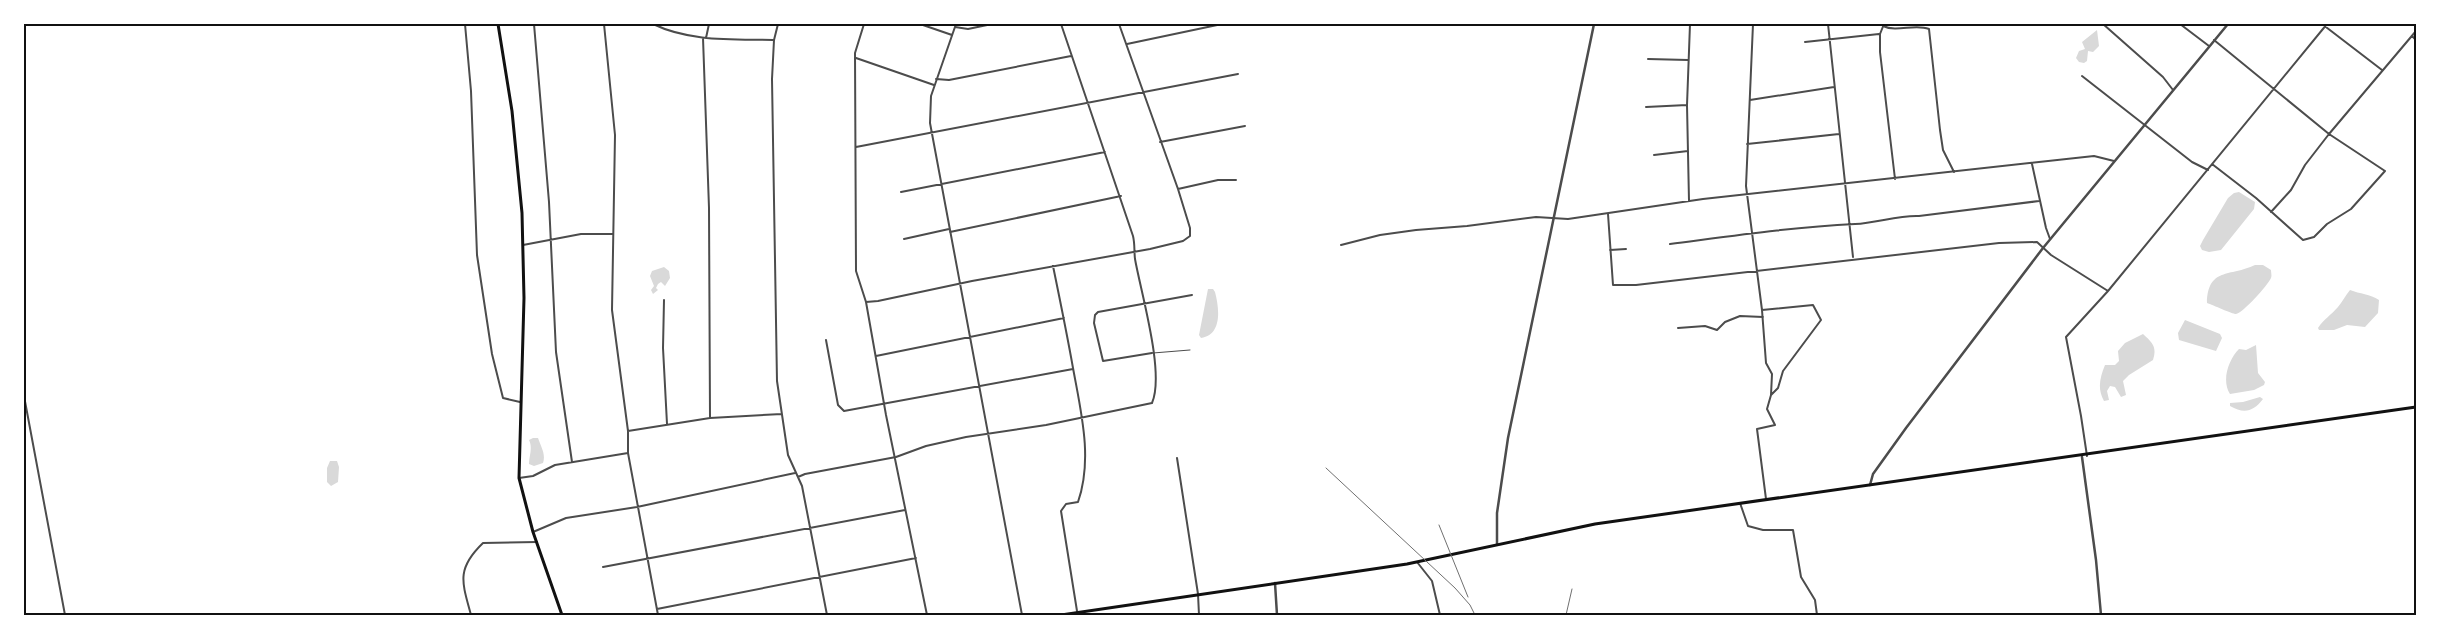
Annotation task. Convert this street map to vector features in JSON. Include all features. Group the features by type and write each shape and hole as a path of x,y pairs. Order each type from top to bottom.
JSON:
{"main road":[{"path":"498,24 514,127 520,183 523,245 519,478 533,532 562,615"},
{"path":"1061,615 1417,562 1577,528 1740,503 2082,457 2416,407"}],"street":[{"path":"465,24 471,91 477,254 483,300 502,398 521,402"},
{"path":"534,24 549,202 556,352 572,462"},
{"path":"604,24 615,126 612,310 628,431 628,453 658,615"},
{"path":"653,24 678,34 705,38 774,40"},
{"path":"709,24 705,38 709,208 710,418"},
{"path":"778,24 774,40 772,78 777,381 788,455 798,478 827,615"},
{"path":"864,24 856,50 854,122 856,147 856,271 862,284 866,302 927,615"},
{"path":"920,24 952,34"},
{"path":"956,24 934,85 929,109 941,183 1022,615"},
{"path":"954,28 968,29 992,24"},
{"path":"798,478 805,474 896,457 926,446 1152,404 1156,380 1153,353 1133,236 1121,196 1061,24"},
{"path":"866,302 1177,243 1190,236 1190,228 1178,189 1119,24"},
{"path":"1127,44 1222,24"},
{"path":"1497,544 1497,513 1508,438 1594,24"},
{"path":"1689,201 1688,60 1690,24"},
{"path":"1753,24 1746,195 1762,310 1766,362 1772,371 1771,394 1767,409 1775,425 1756,429 1766,500"},
{"path":"1828,24 1853,258"},
{"path":"2104,24 2162,77 2173,90"},
{"path":"2180,24 2209,46"},
{"path":"1870,485 1873,474 1906,428 2043,248 2228,24"},
{"path":"2322,24 2326,25 2382,70"},
{"path":"1895,179 1880,52 1880,34 1883,25 1890,29 1922,27 1929,29 1943,150 1954,172"},
{"path":"2087,456 2066,337 2108,291 2326,25"},
{"path":"2271,212 2291,190 2305,165 2416,31"},
{"path":"1805,42 1880,34"},
{"path":"2412,36 2416,40"},
{"path":"2212,164 2303,240 2314,237 2327,224 2351,209 2385,171 2330,134 2214,40"},
{"path":"936,79 949,80 1072,56"},
{"path":"856,58 934,85"},
{"path":"1648,59 1688,60"},
{"path":"856,147 1238,74"},
{"path":"2082,76 2192,162 2208,170"},
{"path":"1750,100 1834,87"},
{"path":"1646,107 1688,105"},
{"path":"1160,142 1245,126"},
{"path":"1747,144 1839,134"},
{"path":"1654,156 1688,150"},
{"path":"901,192 1105,152"},
{"path":"1341,245 1374,236 1416,230 1536,217 1555,219 1608,214 1689,201 2094,156 2114,161"},
{"path":"2032,163 2050,239"},
{"path":"1178,189 1209,181 1236,180"},
{"path":"904,239 1121,196"},
{"path":"1670,244 1752,233 1894,219 1908,214 1919,216 2040,201"},
{"path":"1608,214 1613,285 1636,285 1853,258 1999,243 2037,242 2043,248 2108,291"},
{"path":"523,245 581,234 614,234"},
{"path":"1610,250 1626,250"},
{"path":"1054,266 1082,418 1084,484 1078,502 1066,504 1061,511 1077,612"},
{"path":"1153,353 1102,360 1094,315 1098,312 1144,302 1192,295"},
{"path":"664,300 667,424"},
{"path":"1762,310 1813,305 1821,320 1783,371 1778,388 1771,394"},
{"path":"1678,328 1705,326 1717,330 1725,322 1740,316 1762,317"},
{"path":"876,356 1064,318"},
{"path":"826,340 840,409 844,411 1073,369"},
{"path":"24,396 65,615"},
{"path":"628,431 710,418 782,414"},
{"path":"519,478 533,476 555,465 628,453"},
{"path":"2082,457 2096,560 2101,615"},
{"path":"1177,458 1198,594 1199,615"},
{"path":"533,532 566,518 638,507 795,473"},
{"path":"1740,503 1748,526 1763,530 1794,530 1801,577 1816,600 1817,615"},
{"path":"603,567 906,510"},
{"path":"471,615 462,580 470,555 483,543 537,542"},
{"path":"657,609 916,558"},
{"path":"1417,562 1432,581 1440,615"},
{"path":"1275,583 1277,615"}],"lane":[{"path":"1153,353 1190,350"}],"shaded area":[{"path":"2097,30 2099,46 2093,52 2088,51 2087,61 2084,63 2079,62 2076,58 2079,51 2085,49 2082,42"},
{"path":"2239,192 2255,202 2254,209 2221,250 2209,252 2202,250 2200,246 2203,240 2228,198 2234,193"},
{"path":"2255,265 2263,265 2271,270 2271,277 2269,282 2244,309 2236,314 2207,303 2208,292 2216,278"},
{"path":"664,267 669,271 670,278 665,286 661,282 658,284 656,288 658,290 653,294 651,290 654,286 650,276 652,271"},
{"path":"1208,289 1213,289 1215,292 1218,305 1218,320 1213,332 1201,338 1199,335"},
{"path":"2350,290 2379,300 2378,313 2365,327 2347,325 2334,330 2319,330 2320,325 2338,307"},
{"path":"2185,320 2220,334 2222,338 2216,351 2179,340 2178,333"},
{"path":"2143,334 2153,346 2155,352 2153,360 2123,381 2126,395 2121,397 2115,387 2110,386 2107,391 2109,400 2104,401 2100,392 2100,383 2105,365 2115,365 2119,361 2118,351 2125,343"},
{"path":"2256,345 2258,373 2265,382 2264,385 2254,390 2230,394 2227,388 2226,376 2232,358 2239,349 2246,350"},
{"path":"2260,397 2263,399 2252,409 2244,411 2230,406 2230,403 2243,402"},
{"path":"538,438 544,457 543,463 534,466 529,464 531,449 529,440"},
{"path":"330,461 337,461 339,467 338,482 331,486 327,482 327,468"}],"railway":[{"path":"1326,468 1455,588 1470,605 1475,615"},
{"path":"1439,525 1468,597"},
{"path":"1566,615 1572,589"}]}
